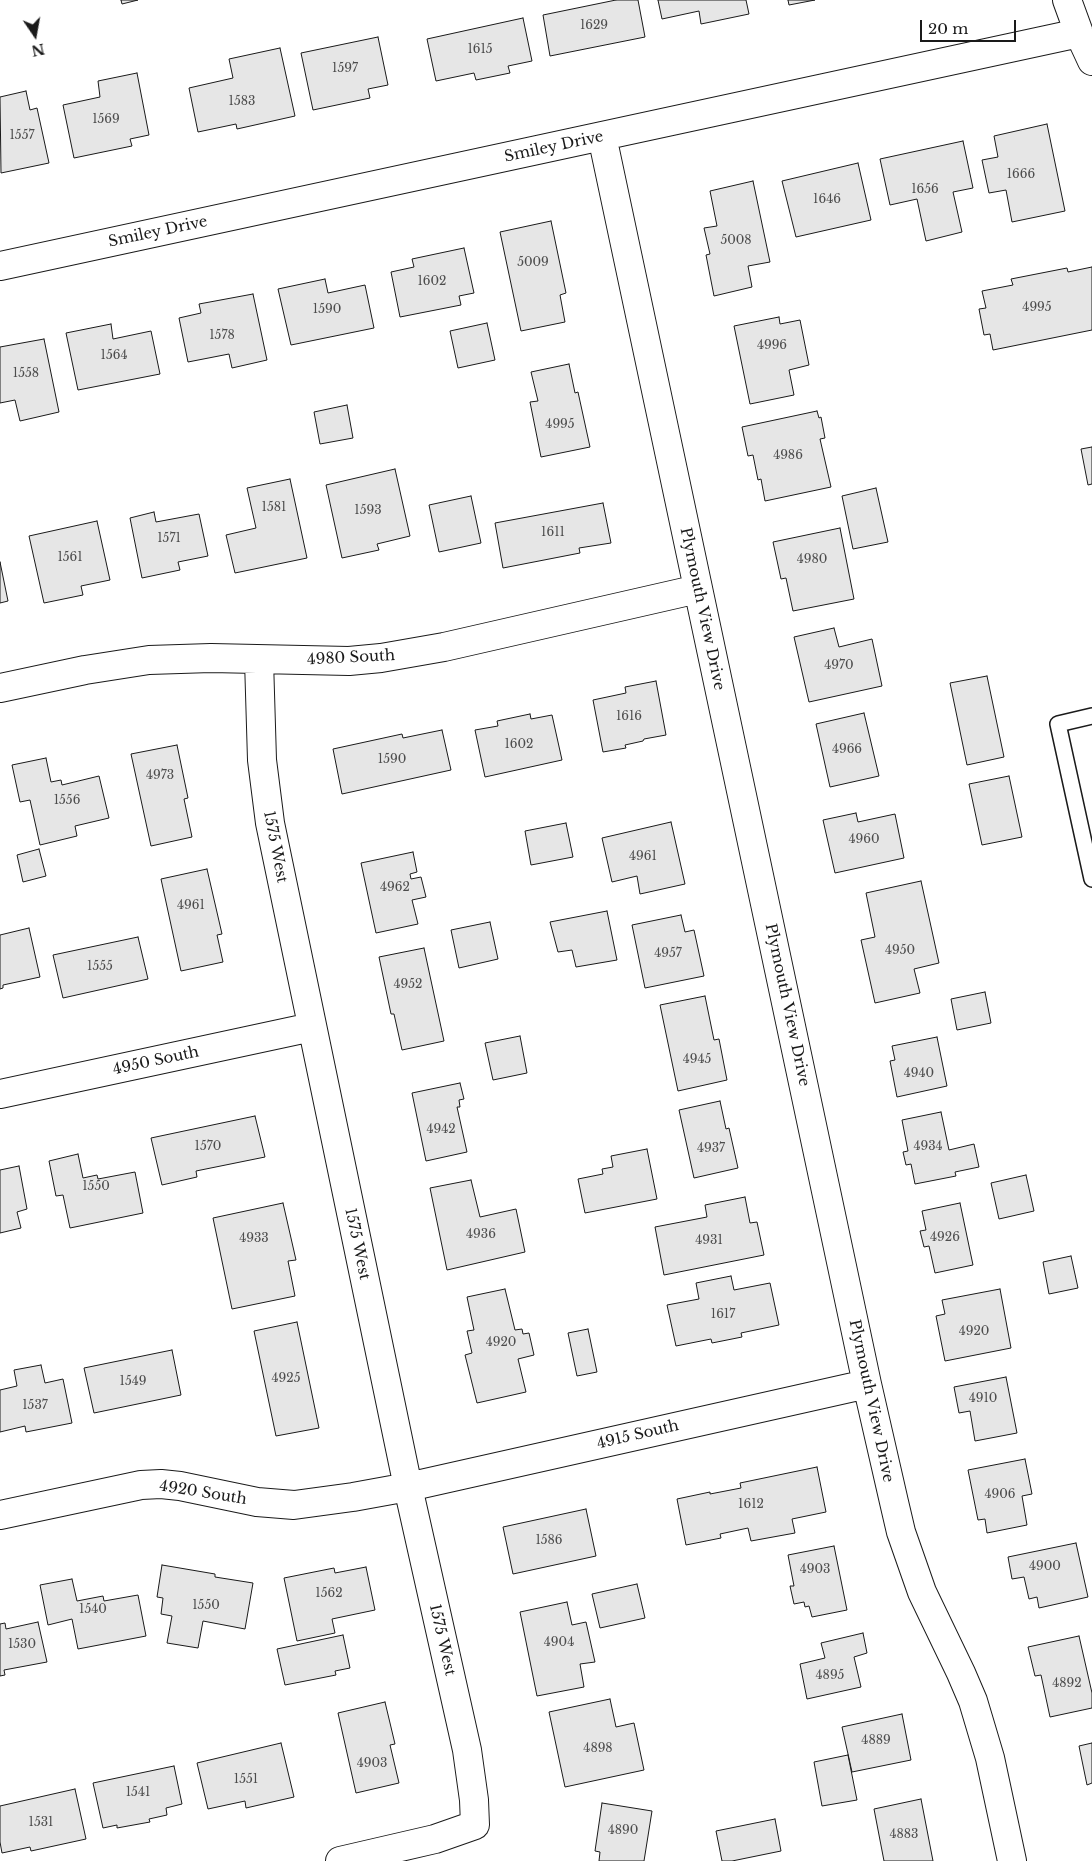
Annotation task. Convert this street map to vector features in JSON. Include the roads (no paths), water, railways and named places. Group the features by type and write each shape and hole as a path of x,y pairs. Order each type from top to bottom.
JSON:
{"street":[{"path":"1067,0 1078,34 1092,61"},
{"name":"Smiley Drive","path":"0,266 1078,34"},
{"name":"Plymouth View Drive","path":"602,136 867,1384 901,1532 922,1592 973,1701 990,1758 1012,1861"},
{"name":"4980 South","path":"0,688 85,670 149,660 195,658 349,660 413,653 698,590"},
{"name":"1575 West","path":"259,660 262,760 268,813 408,1487 467,1750 474,1800 475,1825 435,1840 340,1861"},
{"name":"4950 South","path":"0,1094 312,1027"},
{"name":"4915 South","path":"408,1487 867,1384"},
{"name":"4920 South","path":"0,1515 141,1485 180,1486 257,1502 294,1505 408,1487"}],"lane":[{"path":"1092,716 1058,724 1092,879"}]}
